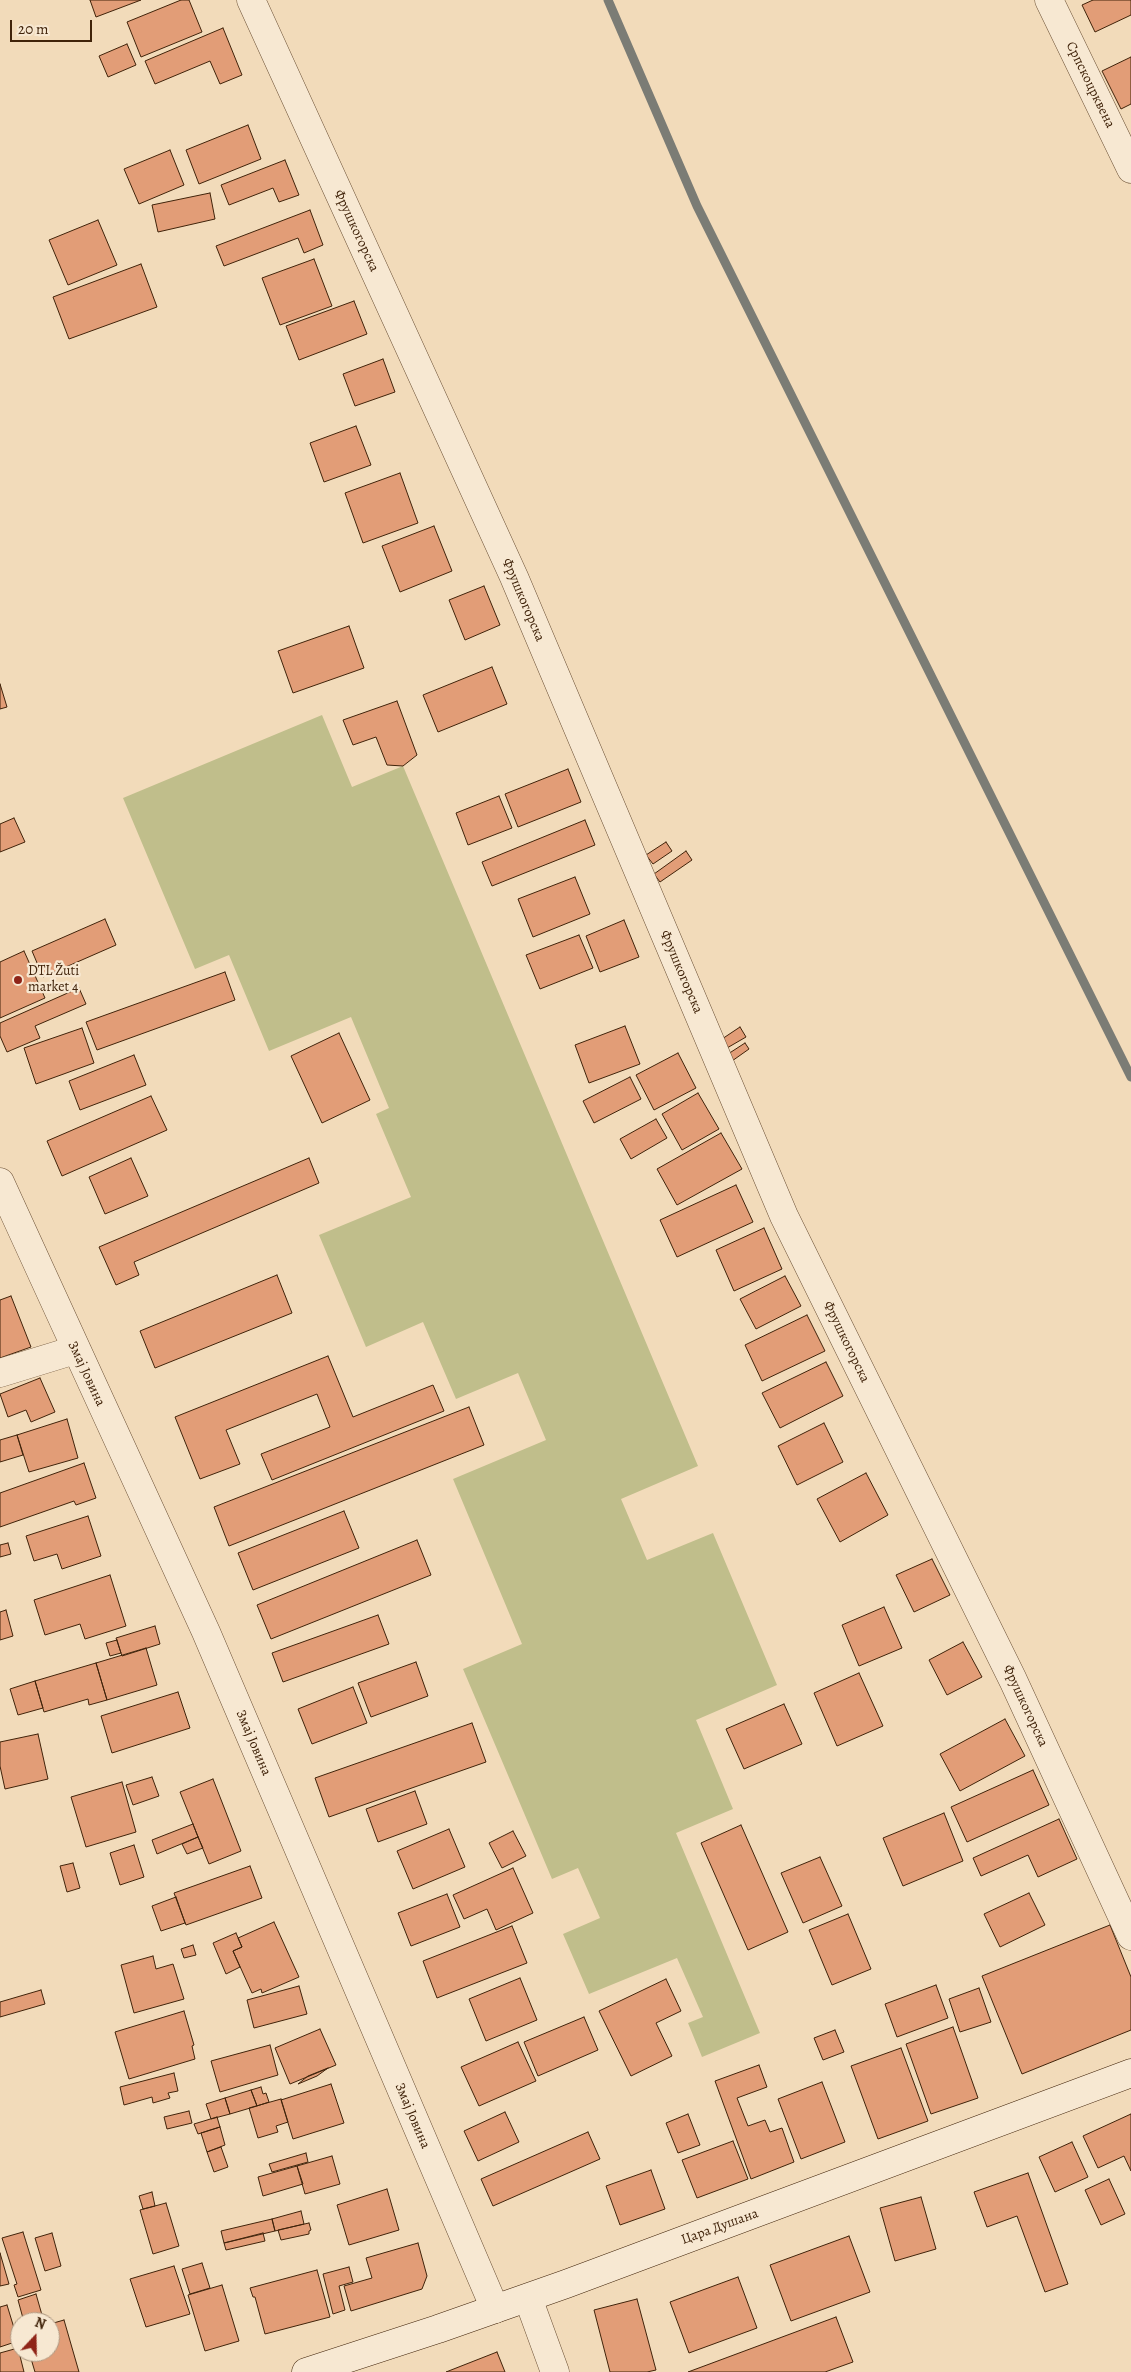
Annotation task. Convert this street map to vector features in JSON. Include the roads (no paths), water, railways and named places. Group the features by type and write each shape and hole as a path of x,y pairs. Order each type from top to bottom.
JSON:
{"street":[{"name":"Фрушкогорска","path":"250,0 514,576 784,1216 1013,1680 1131,1936"},
{"name":"Српскоцрквена","path":"1049,0 1131,169"},
{"name":"Змај Јовина","path":"0,1182 206,1632 495,2309"},
{"path":"0,1373 76,1350"},
{"name":"Цара Душана","path":"306,2372 528,2298 1131,2073"},
{"path":"528,2298 555,2372"}],"waterway":[{"path":"608,0 697,206 1131,1077"}],"place":[{"name":"DTL Žuti market 4","path":"18,980"}]}
